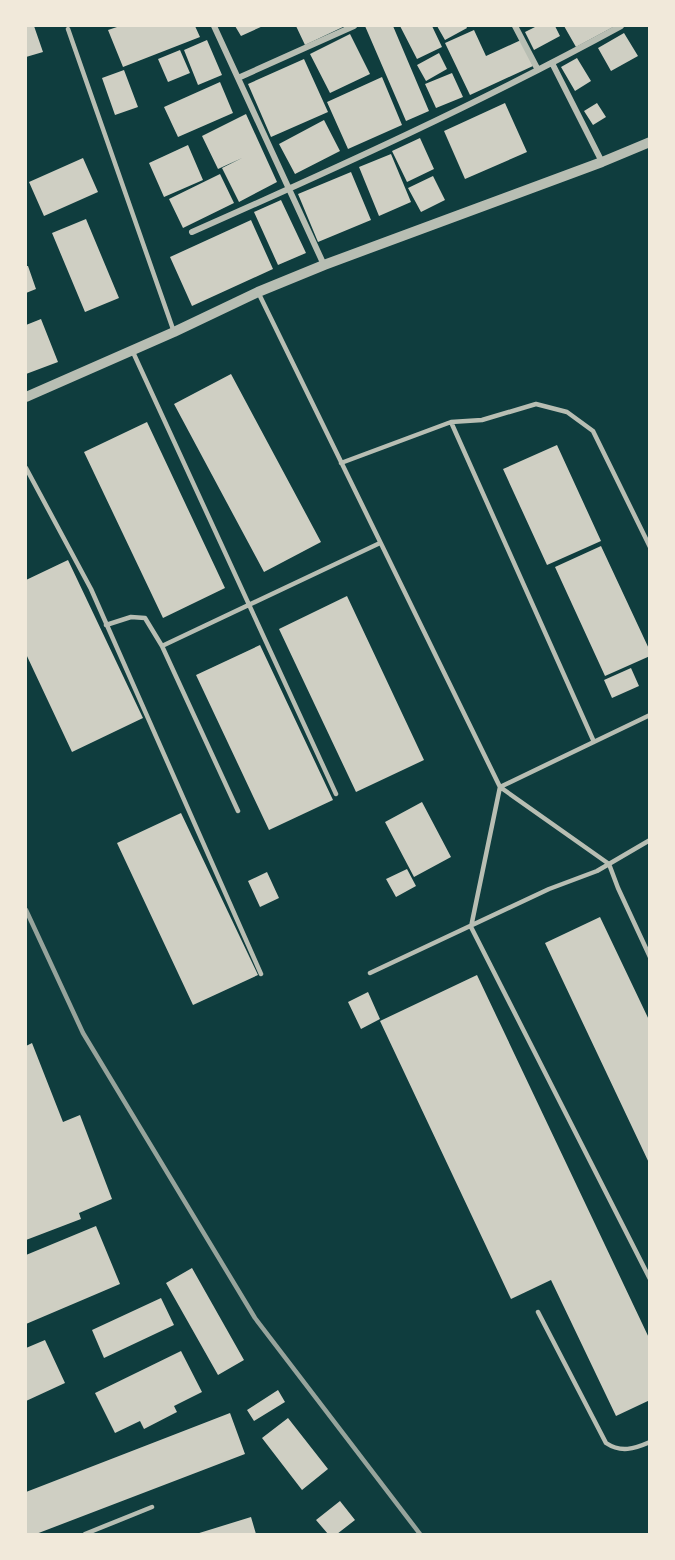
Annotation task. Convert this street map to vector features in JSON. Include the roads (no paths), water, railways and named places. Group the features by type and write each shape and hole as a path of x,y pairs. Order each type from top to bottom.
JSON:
{"street":[{"path":"214,26 324,265"},
{"path":"238,78 354,26"},
{"path":"515,26 538,70"},
{"path":"192,232 289,189 538,70 621,26"},
{"path":"552,63 602,162"},
{"path":"26,397 174,332 258,292 324,265 650,142"}],"lane":[{"path":"68,28 174,332"},
{"path":"258,292 500,787 609,864 618,888 647,944 650,957"},
{"path":"132,350 336,794"},
{"path":"341,463 451,422 482,420 536,404 567,412 593,431 650,547"},
{"path":"451,422 594,742"},
{"path":"26,468 91,589 261,974"},
{"path":"162,646 380,543"},
{"path":"106,625 131,617 145,618 162,646 238,811"},
{"path":"500,787 650,715"},
{"path":"500,787 471,927 650,1279"},
{"path":"370,973 609,864 650,840"},
{"path":"538,1312 606,1443 620,1449 630,1449 650,1442"},
{"path":"85,1534 152,1506"}],"railway":[{"path":"26,910 83,1033 255,1318 420,1534"}]}
